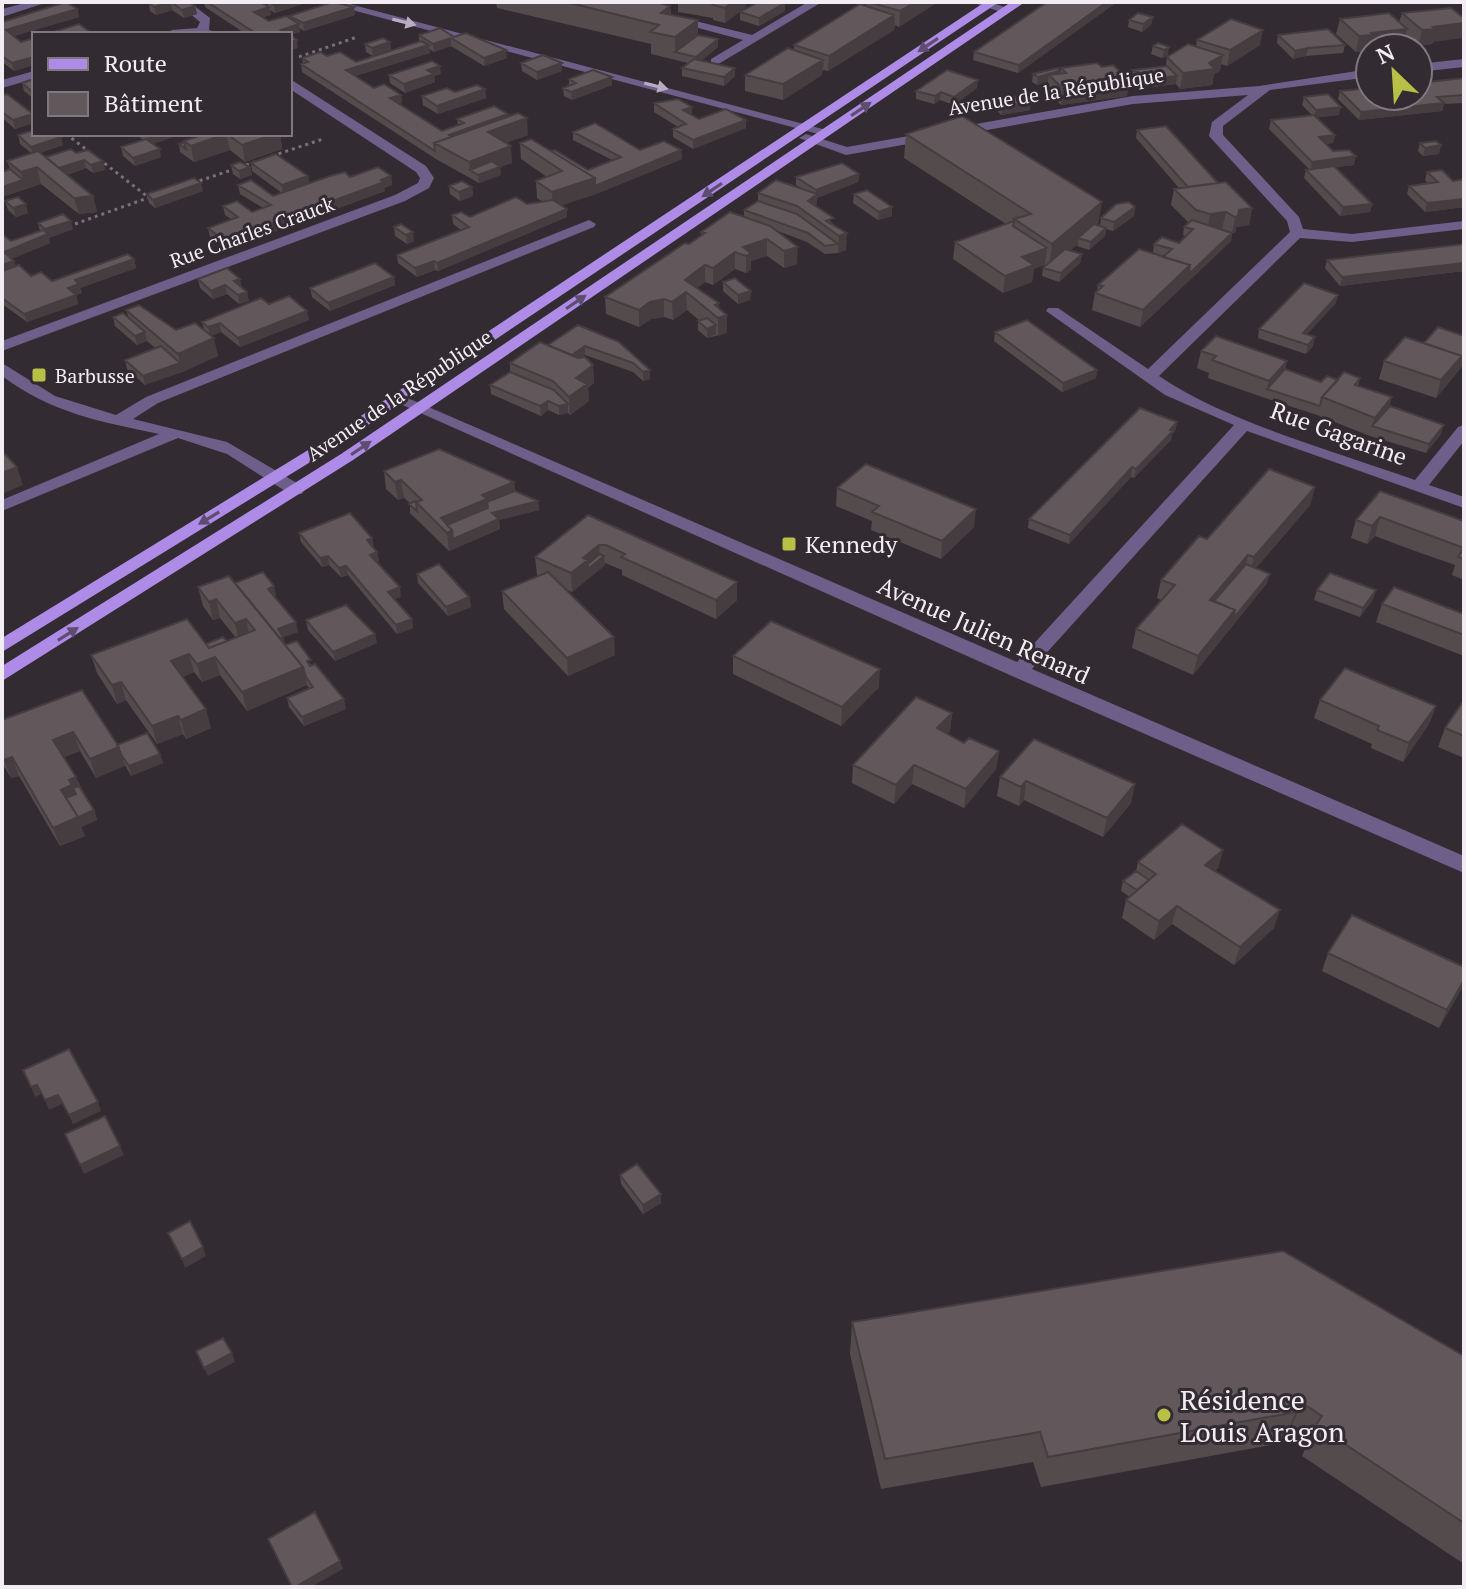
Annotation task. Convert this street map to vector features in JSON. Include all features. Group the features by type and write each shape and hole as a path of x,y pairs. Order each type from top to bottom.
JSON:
{"main road":[{"name":"Avenue de la République","path":"2,646 276,478 397,399 808,126 986,3"},
{"name":"Avenue de la République","path":"2,675 296,490 1013,6"}],"street":[{"path":"2,13 42,2"},
{"path":"182,2 204,17 208,32"},
{"path":"328,2 808,126 821,136"},
{"path":"715,62 816,2"},
{"path":"986,3 1013,6"},
{"path":"655,15 753,39"},
{"path":"1434,66 1464,63"},
{"name":"Avenue de la République","path":"794,135 821,136 846,151 1133,100 1259,90 1285,82 1354,75"},
{"path":"2,84 32,76"},
{"name":"Rue Charles Crauck","path":"2,346 400,198 424,185 427,178 421,169 292,84"},
{"path":"1259,90 1217,125 1216,136 1294,220 1297,233"},
{"path":"116,422 152,400 589,224"},
{"path":"1150,376 1297,233 1352,238 1464,225"},
{"name":"Rue Gagarine","path":"1053,311 1187,401 1464,503"},
{"path":"2,368 31,391 81,413 175,433 230,449 296,490"},
{"name":"Avenue Julien Renard","path":"397,399 1464,865"},
{"path":"1019,672 1244,424"},
{"name":"Rue Gagarine","path":"1418,487 1464,430"},
{"path":"2,506 175,433"}],"path":[{"path":"292,59 402,22"},
{"path":"193,183 357,127"},
{"path":"70,136 149,198"},
{"path":"72,154 86,149"},
{"path":"75,224 163,193"}],"building":[{"path":"66,2 77,9 6,30 21,42 32,39 32,58 12,63 2,56 2,22"},
{"path":"171,2 154,7 149,3"},
{"path":"171,2 188,2 195,6 182,10"},
{"path":"207,2 260,2 269,7 254,12 269,21 286,16 299,24 281,30 284,32 254,32"},
{"path":"333,2 354,7 303,23 289,16"},
{"path":"566,2 656,2 670,6 661,13 698,20 675,37 650,32 659,25"},
{"path":"710,2 732,2 725,8"},
{"path":"758,2 785,3 759,18 740,12"},
{"path":"869,2 915,2 900,11"},
{"path":"1047,2 1107,2 1019,65 974,52"},
{"path":"860,4 894,15 829,56 794,45"},
{"path":"1451,8 1464,18 1464,23 1422,30 1402,13"},
{"path":"1138,13 1153,17 1143,24 1129,20"},
{"path":"1389,13 1407,29 1355,32 1340,19"},
{"path":"1231,19 1263,30 1230,50 1197,40"},
{"path":"79,24 90,32 53,32"},
{"path":"440,28 454,37 466,33 506,50 484,58 451,38 433,44 419,35"},
{"path":"1328,29 1345,45 1295,51 1278,35"},
{"path":"698,35 718,39 696,57 675,52"},
{"path":"383,38 390,42 372,48 365,44"},
{"path":"421,41 429,45 346,70 374,88 384,84 401,95 390,98 442,131 464,123 457,119 494,106 508,114 449,135 451,137 434,143 435,151 301,64 308,62 302,58 320,52 327,56 340,52 356,62"},
{"path":"1158,43 1169,47 1164,50 1153,46"},
{"path":"1188,44 1223,55 1209,63 1215,69 1183,73 1167,57"},
{"path":"788,48 823,60 783,84 745,75"},
{"path":"543,55 562,63 537,72 521,63"},
{"path":"694,59 735,68 724,77 682,68"},
{"path":"432,61 440,66 427,70 434,74 404,84 389,75"},
{"path":"1097,63 1102,67 1113,65 1129,80 1063,89 1049,75 1066,73 1061,68"},
{"path":"1167,66 1177,76 1153,79 1133,70"},
{"path":"1058,68 1059,71 1038,77 1033,74"},
{"path":"593,70 612,77 571,92 563,88 576,83 569,79"},
{"path":"947,70 978,80 954,97 941,92 935,96 916,91"},
{"path":"1464,78 1464,95 1437,97 1444,103 1434,104 1434,81"},
{"path":"32,80 32,91 22,83"},
{"path":"477,85 485,89 437,106 422,96 447,88 455,92"},
{"path":"1354,90 1354,105 1340,91"},
{"path":"7,94 32,114 13,120 2,112 2,95"},
{"path":"1328,94 1341,107 1316,110 1304,97"},
{"path":"1019,96 1031,102 1002,107 996,100"},
{"path":"678,99 692,107 683,110 699,119 726,109 746,120 693,140 673,129 686,124 654,103"},
{"path":"518,113 527,118 488,132 511,146 469,162 434,143"},
{"path":"1314,115 1335,135 1319,137 1333,151 1349,150 1356,156 1312,162 1271,120"},
{"path":"962,116 1102,202 1052,244 1014,219 1031,214 906,134"},
{"path":"595,123 640,150 664,141 681,150 595,186 595,178 551,151 555,150 588,170 621,157 573,132"},
{"path":"1166,126 1218,183 1188,187 1137,130"},
{"path":"32,131 32,136 61,137 31,147 18,135"},
{"path":"199,136 220,136 191,146 184,141"},
{"path":"230,136 269,136 242,145"},
{"path":"146,139 160,149 133,158 121,147"},
{"path":"531,139 595,178 552,192 536,181 562,171 520,143"},
{"path":"1436,141 1441,145 1425,148 1420,143"},
{"path":"71,149 76,153 88,150 103,161 91,165 84,160 59,168 46,157"},
{"path":"38,151 93,196 74,198 37,167 21,172 7,161"},
{"path":"276,154 308,176 282,185 251,163"},
{"path":"492,161 500,167 478,175 470,170"},
{"path":"240,162 250,167 239,171 231,165"},
{"path":"842,163 859,174 816,190 796,177"},
{"path":"1334,166 1372,204 1343,207 1306,170"},
{"path":"378,167 391,176 381,180 384,182 238,236 222,239 208,228 238,217 223,206 237,201 252,212 271,205 238,185 251,180 273,196 330,176 345,172 350,177"},
{"path":"10,169 23,180 2,187 2,172"},
{"path":"1442,170 1453,181 1464,179 1464,199 1427,203 1409,186 1438,182 1427,172"},
{"path":"194,178 201,183 153,200 147,194"},
{"path":"776,180 817,194 808,201 834,218 826,221 847,233 839,236 797,206 758,193"},
{"path":"462,181 472,187 459,192 449,186"},
{"path":"1226,182 1252,208 1239,210 1235,217 1226,212 1210,214 1196,210 1174,189"},
{"path":"867,190 892,207 879,212 854,194"},
{"path":"18,197 26,204 13,208 5,201"},
{"path":"516,197 527,204 553,200 567,209 437,263 434,261 415,268 397,255 469,227 452,215 461,212 470,217"},
{"path":"758,201 797,214 838,244 825,246 808,233 744,210"},
{"path":"1129,202 1135,207 1114,222 1101,218 1116,204"},
{"path":"730,212 770,226 798,247 784,251 767,239 743,247 751,253 746,256 735,252 713,268 705,265 685,280 719,303 715,305 727,315 718,318 686,292 672,302 664,299 650,302 639,310 605,297 685,243 689,244"},
{"path":"63,214 71,221 45,229 38,223"},
{"path":"1192,220 1232,233 1189,274 1190,265 1163,257 1172,249 1154,244 1162,237 1179,243 1193,229 1184,227"},
{"path":"1014,221 1013,226 1047,248 1022,257 1034,265 1005,276 955,242"},
{"path":"401,224 413,232 406,235 394,227"},
{"path":"1094,224 1106,228 1091,242 1078,238"},
{"path":"43,230 48,234 4,252 14,261 2,265 2,234 11,241"},
{"path":"1464,244 1464,263 1342,277 1327,260"},
{"path":"1065,249 1082,254 1061,273 1043,268"},
{"path":"1139,249 1190,265 1143,310 1095,293 1103,286 1098,285"},
{"path":"128,254 134,259 75,280 79,284 68,288 76,295 24,314 2,298 2,271 19,265 31,276 41,272 52,281"},
{"path":"375,263 394,277 328,303 310,288"},
{"path":"227,268 240,279 234,281 247,292 238,295 225,285 211,291 198,279"},
{"path":"735,278 751,291 738,295 723,282"},
{"path":"1304,283 1338,295 1303,333 1315,337 1308,345 1259,329"},
{"path":"289,296 307,311 238,338 220,323 208,327 202,322 261,298 269,304"},
{"path":"139,305 176,330 195,323 214,338 178,354 126,310"},
{"path":"123,313 145,332 135,336 113,317"},
{"path":"707,318 716,325 707,329 698,321"},
{"path":"1027,320 1097,370 1063,383 995,332"},
{"path":"578,325 619,342 650,370 643,372 633,363 585,346 572,355 548,345"},
{"path":"1438,327 1464,336 1464,358 1459,364 1462,356 1424,343"},
{"path":"1216,336 1287,361 1269,381 1212,360 1216,356 1201,351"},
{"path":"1405,337 1462,356 1441,380 1384,361"},
{"path":"540,342 578,358 585,357 593,365 576,378 587,384 569,397 553,381 510,363"},
{"path":"161,346 180,363 143,376 125,360"},
{"path":"1285,369 1321,382 1327,376 1338,380 1322,397 1320,406 1267,389"},
{"path":"510,372 554,390 568,404 559,406 548,401 540,406 490,385"},
{"path":"1344,372 1360,378 1355,385 1392,397 1375,418 1322,397"},
{"path":"1390,406 1444,425 1429,444 1372,426"},
{"path":"1140,408 1177,422 1170,430 1173,431 1136,469 1132,467 1070,535 1029,519"},
{"path":"439,449 514,482 482,495 487,499 441,518 452,530 447,533 416,502 422,500 401,480 395,482 384,471"},
{"path":"2,451 17,467 2,473"},
{"path":"866,464 976,509 942,541 872,512 879,506 837,488"},
{"path":"1269,469 1315,487 1254,557 1248,555 1210,600 1235,610 1198,656 1136,629 1175,585 1161,580 1199,536 1207,539"},
{"path":"515,491 538,501 492,513 499,519 453,539 452,530 447,525 488,508 487,502"},
{"path":"1380,491 1464,521 1464,548 1380,517 1372,526 1356,520"},
{"path":"350,513 372,538 367,540 377,552 370,555 400,587 388,592 412,619 396,625 346,566 339,568 328,556 320,558 299,533"},
{"path":"588,515 737,582 716,600 621,557 625,554 606,545 599,545 583,558 588,560 571,573 535,557"},
{"path":"600,554 604,556 588,569 588,564"},
{"path":"439,564 469,597 446,607 417,574"},
{"path":"1246,564 1270,574 1233,619 1235,610 1214,601"},
{"path":"263,572 274,586 268,589 296,622 278,629 283,637 280,638 235,583"},
{"path":"548,572 614,637 567,658 502,591"},
{"path":"1330,573 1376,590 1363,608 1317,590"},
{"path":"229,576 303,667 242,692 215,657 197,664 189,654 171,661 206,709 181,720 178,716 152,726 121,682 112,685 91,655 187,619 209,648 255,630 246,619 235,623 216,599 209,602 198,587"},
{"path":"1394,587 1464,614 1464,635 1382,604"},
{"path":"346,605 375,634 333,652 306,620"},
{"path":"771,621 880,669 842,707 733,656"},
{"path":"223,637 227,641 209,648 206,644"},
{"path":"297,641 311,660 307,661 310,666 315,664 344,699 302,717 287,698 313,687 303,667 285,645"},
{"path":"1345,668 1436,706 1409,743 1377,730 1379,726 1320,700"},
{"path":"82,690 119,747 90,759 73,732 53,740 76,777 69,780 72,785 61,790 78,817 53,828 12,757 4,760 2,756 2,720"},
{"path":"916,697 952,713 937,728 964,743 969,738 999,751 966,789 914,765 896,785 853,765"},
{"path":"1464,700 1464,736 1445,728"},
{"path":"147,733 160,754 129,766 117,745"},
{"path":"1034,739 1135,784 1107,818 1026,781 1021,787 1000,777"},
{"path":"79,786 94,810 77,818 66,798 76,794 73,788"},
{"path":"1182,824 1223,850 1205,865 1280,910 1240,947 1177,906 1159,921 1126,900 1156,874 1138,862"},
{"path":"1136,871 1149,880 1137,890 1123,881"},
{"path":"1352,915 1464,967 1464,980 1447,1010 1328,953"},
{"path":"69,1049 98,1102 69,1115 58,1095 45,1100 37,1085 31,1087 23,1070"},
{"path":"105,1116 120,1146 80,1165 65,1134"},
{"path":"637,1164 661,1194 643,1205 620,1175"},
{"path":"190,1221 203,1247 182,1259 168,1233"},
{"name":"Résidence Louis Aragon","path":"1283,1251 1464,1356 1464,1523 1316,1425 1322,1416 1302,1403 1296,1412 1048,1457 1040,1432 885,1459 852,1322"},
{"path":"223,1338 232,1353 204,1368 196,1351"},
{"path":"315,1512 340,1561 292,1587 268,1539"}],"place":[{"name":"Barbusse","path":"39,375"},
{"name":"Kennedy","path":"789,544"},
{"name":"Résidence Louis Aragon","path":"1164,1415"}]}
